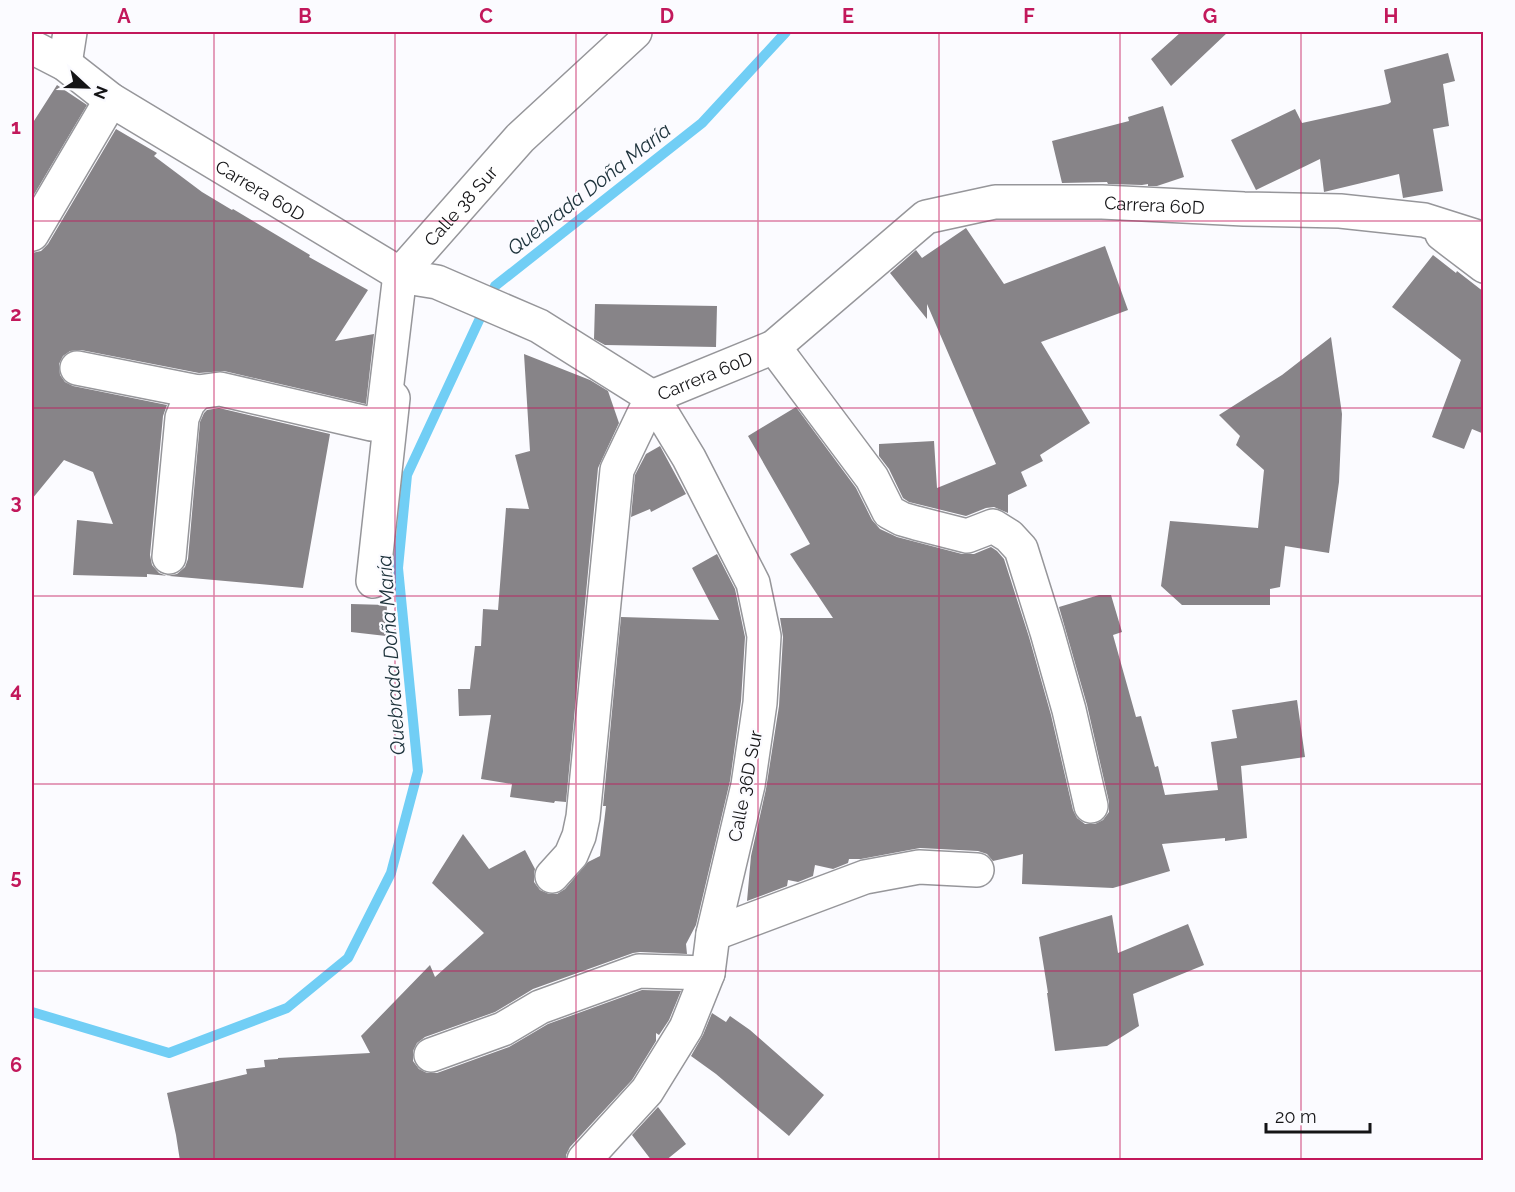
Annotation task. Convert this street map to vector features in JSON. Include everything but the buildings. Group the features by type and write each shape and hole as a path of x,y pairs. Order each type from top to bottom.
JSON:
{"street":[{"path":"65,64 70,32"},
{"name":"Calle 38 Sur","path":"415,277 520,138 635,32"},
{"name":"Carrera 60D","path":"32,47 65,64 111,100 415,277 539,326 652,397 774,347 926,217 995,202 1102,202 1340,211 1424,220 1484,239"},
{"path":"32,234 111,100"},
{"path":"1424,220 1484,266"},
{"path":"77,368 198,392 220,390 371,424 382,416 415,277"},
{"path":"373,581 415,277"},
{"path":"774,347 872,478 889,512 916,524 967,536 993,526 1009,536 1021,549 1069,710 1091,806"},
{"path":"169,557 182,418 188,403 198,392"},
{"path":"552,876 571,855 579,836 583,817 617,470 652,397"},
{"name":"Calle 36D Sur","path":"584,1161 646,1091 686,1028 708,973 713,934 748,785 760,703 764,636 753,583 689,458 652,397"},
{"path":"713,934 864,877 919,867 977,870"},
{"path":"431,1054 503,1029 540,1007 639,971 708,973"}],"waterway":[{"name":"Quebrada Doña María","path":"32,1012 169,1053 287,1008 348,958 391,873 418,771 398,568 407,475 495,286 702,123 786,32"}]}
